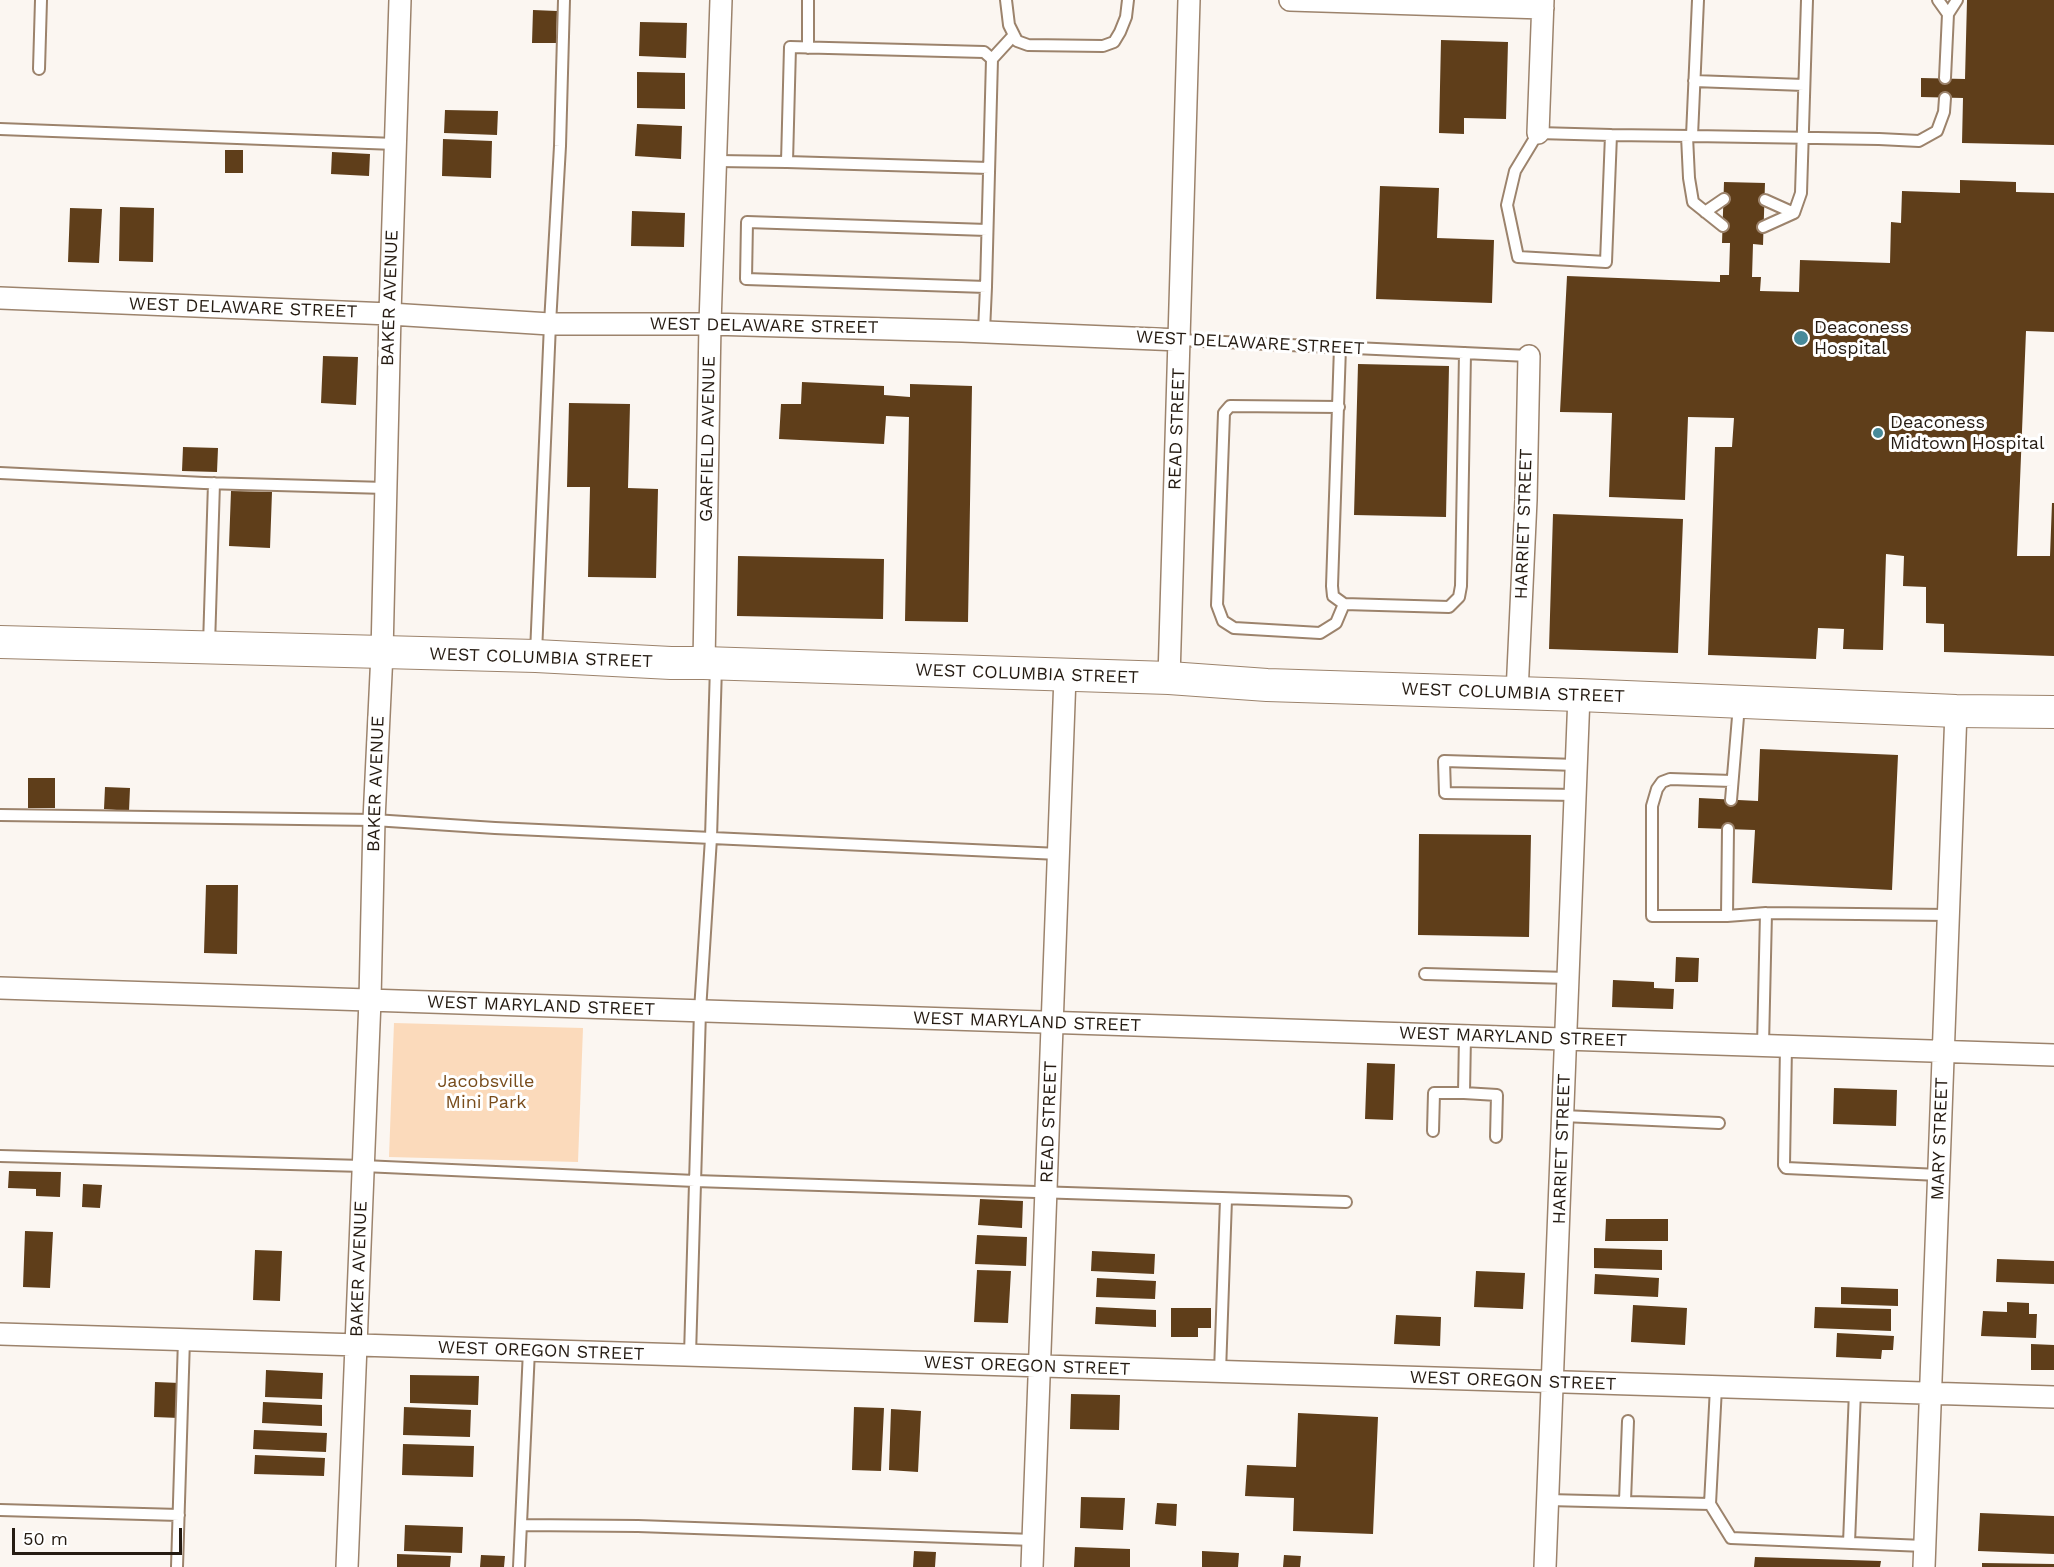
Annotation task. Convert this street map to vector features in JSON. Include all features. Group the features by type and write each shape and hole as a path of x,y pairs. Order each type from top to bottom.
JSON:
{"main road":[{"name":"WEST COLUMBIA STREET","path":"0,642 536,656 671,663 1169,678 1267,685 1580,695 1956,711 2054,712"}],"street":[{"name":"BAKER AVENUE","path":"347,1567 382,653 400,0"},
{"name":"GARFIELD AVENUE","path":"710,663 710,324 721,0"},
{"name":"READ STREET","path":"1169,678 1190,0"},
{"path":"1290,0 1543,4 1538,133"},
{"name":"WEST DELAWARE STREET","path":"0,297 390,314 550,324 710,324 1180,340"},
{"name":"HARRIET STREET","path":"1516,693 1526,500 1529,356"},
{"name":"READ STREET","path":"1032,1567 1065,676"},
{"name":"HARRIET STREET","path":"1545,1567 1580,695"},
{"name":"MARY STREET","path":"1924,1567 1956,711"},
{"name":"WEST MARYLAND STREET","path":"0,988 2054,1055"},
{"name":"WEST OREGON STREET","path":"0,1334 2054,1398"}],"lane":[{"path":"39,69 41,0"},
{"path":"536,656 560,146 564,0"},
{"path":"808,0 808,48"},
{"path":"1006,0 1009,25 1017,41 1028,45 1103,46 1113,42 1120,32 1126,17 1128,0"},
{"path":"1698,0 1689,178 1694,202 1723,225"},
{"path":"1764,227 1794,213 1800,193 1808,0"},
{"path":"1938,0 1948,14"},
{"path":"1945,78 1948,14 1957,0"},
{"path":"984,332 992,59 1014,36"},
{"path":"787,162 789,47 984,52 992,59"},
{"path":"1694,81 1804,86"},
{"path":"1611,135 1606,262 1518,257 1507,205 1515,171 1538,133 1919,141 1936,131 1944,112 1945,98"},
{"path":"0,129 395,144"},
{"path":"717,161 989,168"},
{"path":"1705,212 1724,199"},
{"path":"1765,200 1794,213"},
{"path":"986,287 746,279 747,222 987,230"},
{"name":"WEST DELAWARE STREET","path":"1180,340 1529,356"},
{"path":"1340,347 1332,586 1334,596 1344,604 1449,607 1459,597 1465,353"},
{"path":"1338,407 1230,406 1224,413 1217,605 1223,621 1234,628 1320,633 1336,623 1344,604"},
{"path":"0,473 386,488"},
{"path":"208,648 214,483"},
{"path":"690,1355 700,1011 711,838 710,663"},
{"path":"1731,800 1739,702"},
{"path":"1576,795 1445,793 1444,761 1577,765"},
{"path":"1732,781 1670,779 1662,782 1657,789 1653,806 1652,916 1727,916 1766,913 1948,915"},
{"path":"0,815 374,820 1059,854"},
{"path":"1727,916 1728,829"},
{"path":"1763,1046 1766,913"},
{"path":"1425,974 1568,978"},
{"path":"1464,1094 1466,1036"},
{"path":"1786,1046 1784,1165 1786,1168 1939,1175"},
{"path":"1433,1131 1434,1093 1497,1095 1496,1137"},
{"path":"1563,1116 1719,1123"},
{"path":"0,1156 363,1166 695,1182 1346,1202"},
{"path":"1220,1372 1226,1199"},
{"path":"177,1567 184,1339"},
{"path":"519,1567 529,1350"},
{"path":"1716,1387 1710,1504 1731,1538 1924,1546"},
{"path":"1850,1543 1855,1391"},
{"path":"1625,1501 1628,1421"},
{"path":"1548,1500 1710,1504"},
{"path":"0,1510 179,1515"},
{"path":"521,1525 638,1526 1033,1540"}],"green space":[{"name":"Jacobsville Mini Park","path":"394,1023 583,1028 578,1162 389,1157"}],"building":[{"path":"1967,0 2054,0 2054,145 1962,143 1963,98 1921,97 1921,78 1965,79"},
{"path":"533,10 557,11 556,43 532,43"},
{"path":"640,22 687,23 686,58 639,56"},
{"path":"1441,40 1508,42 1506,119 1464,118 1464,134 1439,133"},
{"path":"637,72 685,73 685,109 637,108"},
{"path":"445,110 498,111 497,135 444,133"},
{"path":"637,124 682,126 681,159 635,156"},
{"path":"443,139 492,141 491,178 442,176"},
{"path":"225,150 243,150 243,173 225,173"},
{"path":"332,152 370,154 369,176 331,174"},
{"name":"Deaconess Midtown Hospital","path":"1960,180 2016,182 2016,192 2054,193 2054,332 2026,331 2017,556 2050,556 2052,503 2054,503 2054,656 1944,652 1944,624 1926,623 1926,587 1903,586 1904,556 1886,554 1883,650 1843,649 1844,629 1818,628 1816,659 1708,655 1715,447 1732,447 1734,418 1688,417 1685,500 1609,497 1612,413 1560,412 1567,276 1720,282 1720,275 1729,275 1730,243 1722,243 1724,182 1765,183 1763,245 1753,244 1752,277 1761,277 1760,291 1799,292 1800,260 1890,263 1891,222 1901,223 1902,191 1960,193"},
{"path":"1380,186 1439,188 1437,238 1494,240 1492,303 1376,299"},
{"path":"120,207 154,208 153,262 119,261"},
{"path":"70,208 102,209 99,263 68,262"},
{"path":"632,211 685,213 684,247 631,246"},
{"path":"323,356 358,357 356,405 321,403"},
{"path":"1358,364 1449,366 1446,517 1354,515"},
{"path":"802,382 884,386 884,395 910,397 910,384 972,386 968,622 905,621 909,417 886,416 884,444 779,439 781,404 801,404"},
{"path":"569,403 630,404 628,488 658,489 656,578 588,577 590,487 567,487"},
{"path":"183,447 218,448 217,472 182,471"},
{"path":"231,491 272,492 270,548 229,546"},
{"path":"1553,514 1683,519 1678,653 1549,649"},
{"path":"738,556 884,559 883,619 737,616"},
{"path":"1760,749 1898,755 1892,890 1752,883 1755,830 1698,828 1699,798 1758,801"},
{"path":"28,778 55,778 55,808 28,808"},
{"path":"105,787 130,788 129,811 104,809"},
{"path":"1419,834 1531,835 1529,937 1418,935"},
{"path":"206,885 238,885 237,954 204,953"},
{"path":"1676,957 1699,958 1698,982 1675,982"},
{"path":"1613,980 1654,982 1654,988 1674,989 1673,1009 1612,1007"},
{"path":"1367,1063 1395,1064 1393,1120 1365,1119"},
{"path":"1834,1088 1897,1090 1896,1126 1833,1124"},
{"path":"9,1171 61,1172 60,1197 36,1196 36,1189 8,1188"},
{"path":"83,1184 102,1185 100,1208 82,1207"},
{"path":"980,1199 1023,1201 1022,1228 978,1225"},
{"path":"1606,1219 1668,1219 1668,1241 1605,1241"},
{"path":"25,1231 53,1232 50,1288 23,1287"},
{"path":"977,1235 1027,1237 1026,1266 975,1264"},
{"path":"1594,1248 1662,1250 1662,1270 1594,1268"},
{"path":"255,1250 282,1251 280,1301 253,1300"},
{"path":"1092,1251 1155,1254 1154,1274 1091,1271"},
{"path":"1997,1259 2054,1261 2054,1284 1996,1282"},
{"path":"977,1270 1011,1271 1008,1323 974,1322"},
{"path":"1476,1271 1525,1273 1523,1309 1474,1307"},
{"path":"1595,1274 1659,1278 1658,1297 1594,1294"},
{"path":"1097,1278 1156,1281 1155,1299 1096,1297"},
{"path":"1841,1287 1898,1289 1898,1306 1841,1304"},
{"path":"2007,1302 2029,1303 2029,1314 2037,1314 2036,1338 1981,1336 1983,1311 2007,1312"},
{"path":"1633,1305 1687,1308 1685,1345 1631,1342"},
{"path":"1096,1307 1156,1310 1156,1327 1095,1324"},
{"path":"1815,1307 1891,1309 1891,1331 1814,1328"},
{"path":"1171,1308 1211,1308 1211,1328 1198,1328 1198,1337 1171,1337"},
{"path":"1396,1315 1441,1317 1440,1346 1394,1344"},
{"path":"1837,1333 1894,1336 1893,1350 1882,1350 1881,1359 1836,1357"},
{"path":"2031,1344 2054,1345 2054,1370 2031,1370"},
{"path":"266,1370 323,1373 322,1399 265,1397"},
{"path":"410,1375 479,1376 478,1405 410,1403"},
{"path":"155,1382 180,1383 179,1418 154,1417"},
{"path":"1071,1394 1120,1395 1119,1430 1070,1429"},
{"path":"263,1402 322,1405 322,1426 262,1423"},
{"path":"404,1407 471,1410 470,1437 403,1435"},
{"path":"854,1407 884,1408 881,1471 852,1470"},
{"path":"891,1409 921,1411 918,1472 889,1470"},
{"path":"1298,1413 1378,1417 1373,1534 1293,1531 1294,1498 1245,1496 1247,1465 1296,1467"},
{"path":"254,1430 327,1433 326,1452 253,1449"},
{"path":"403,1444 474,1446 473,1477 402,1475"},
{"path":"255,1455 325,1458 324,1476 254,1474"},
{"path":"1081,1497 1125,1498 1123,1530 1080,1528"},
{"path":"1157,1503 1177,1504 1176,1526 1155,1524"},
{"path":"1980,1513 2054,1516 2054,1554 1978,1551"},
{"path":"405,1525 463,1527 462,1553 404,1551"},
{"path":"1075,1547 1130,1549 1130,1567 1074,1567"},
{"path":"914,1551 936,1552 935,1567 913,1567"},
{"path":"1202,1551 1239,1553 1238,1567 1202,1567"},
{"path":"397,1554 451,1556 450,1567 397,1567"},
{"path":"481,1555 505,1556 504,1567 480,1567"},
{"path":"1284,1555 1301,1556 1300,1567 1283,1567"},
{"path":"1755,1557 1881,1561 1880,1567 1754,1567"},
{"path":"1982,1563 2054,1564 2054,1567 1982,1567"}],"place":[{"name":"Deaconess Hospital","path":"1801,338"},
{"name":"Deaconess Midtown Hospital","path":"1878,433"}]}
